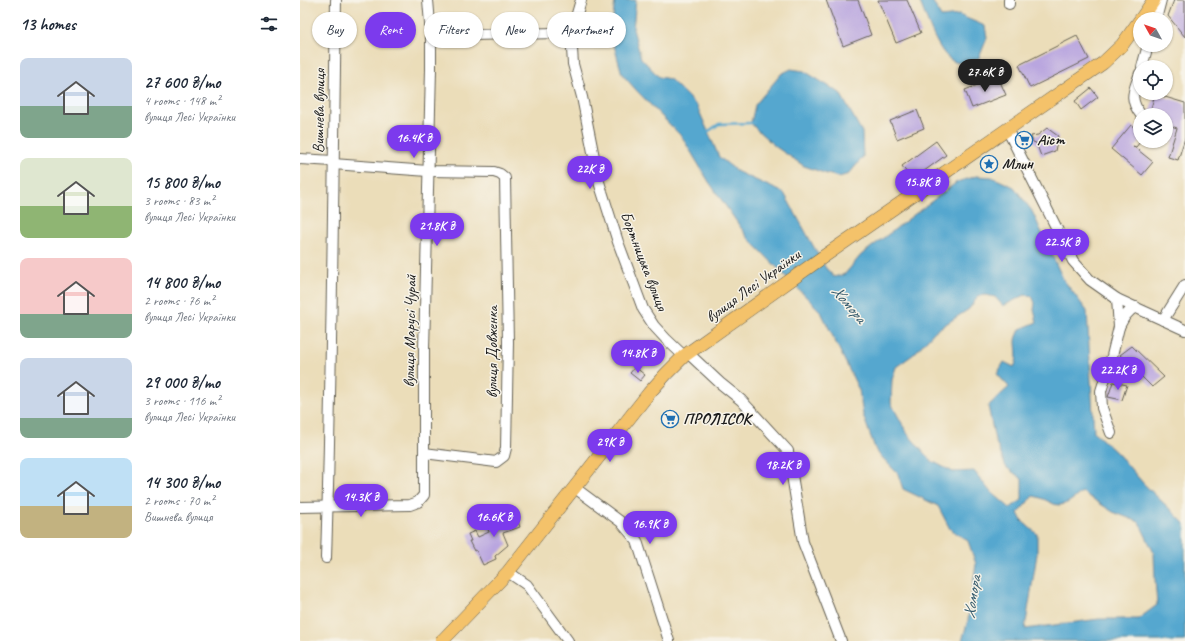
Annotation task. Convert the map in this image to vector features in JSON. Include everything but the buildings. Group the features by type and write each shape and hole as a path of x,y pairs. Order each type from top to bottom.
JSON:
{"main road":[{"name":"вулиця Лесі Українки","path":"1146,12 1154,0"},
{"name":"вулиця Лесі Українки","path":"447,637 508,572 649,393 686,355 782,286 1103,64 1122,45 1133,30"}],"street":[{"name":"Вишнева вулиця","path":"326,558 331,347 336,0"},
{"name":"вулиця Марусі Чурай","path":"428,0 429,12"},
{"name":"Бортницька вулиця","path":"578,12 582,0"},
{"path":"1158,12 1161,0"},
{"path":"483,35 547,33"},
{"name":"вулиця Марусі Чурай","path":"328,507 410,505 418,502 424,496 424,342 431,48"},
{"name":"Бортницька вулиця","path":"572,48 573,64 582,97 599,182 618,242 643,309 658,330 686,355 742,400 788,451 803,542 841,641"},
{"path":"1007,129 1073,261 1090,280 1117,299 1136,306 1185,330"},
{"path":"300,160 428,171"},
{"name":"вулиця Довженка","path":"424,453 496,462 504,456 506,448 508,342 505,178 494,172 428,171"},
{"path":"1163,320 1185,285"},
{"path":"1111,433 1102,408 1101,391 1119,328 1117,299"},
{"path":"1119,328 1131,309 1136,306"},
{"path":"575,488 621,522 637,541 669,641"},
{"path":"300,507 328,507"},
{"path":"508,572 527,585 568,641"},
{"path":"436,641 447,637"}],"water":[{"name":"Хомора","path":"615,0 636,0 633,29 641,58 659,77 670,79 697,106 719,157 738,172 784,193 825,267 834,277 845,274 861,255 957,182 976,176 992,177 1014,187 1032,211 1063,279 1087,311 1094,432 1118,454 1143,483 1185,524 1185,641 962,641 968,620 976,564 968,541 950,529 938,506 903,489 898,474 876,451 863,415 859,390 821,312 748,238 709,182 682,137 622,74 615,48 626,48 626,12 614,12","holes":["986,295 995,297 1003,306 1025,295 1032,296 1035,303 1034,310 1037,322 1020,329 1016,340 1016,364 1014,367 1004,362 997,374 1009,387 988,406 995,440 1006,467 1022,479 1022,500 1010,508 989,490 974,471 953,472 930,460 907,433 891,403 892,380 896,367 914,354 935,331 969,309 978,296","1082,492 1113,512 1139,522 1154,553 1157,605 1138,619 1099,619 1025,629 1037,554 1037,534 1022,521 1018,513 1033,496 1054,504 1062,505 1066,504"]},
{"path":"919,0 932,0 941,17 959,15 985,26 987,38 979,58 961,63 955,62 949,58 943,52 933,35"},
{"path":"791,69 804,71 840,93 862,132 863,157 849,174 839,177 804,166 776,147 751,123 755,105 781,74"}],"waterway":[{"path":"706,133 719,124 751,123"}],"place":[{"name":"Аіст","path":"1024,140"},
{"name":"Млин","path":"989,164"},
{"name":"ПРОЛІСОК","path":"670,419"}]}
